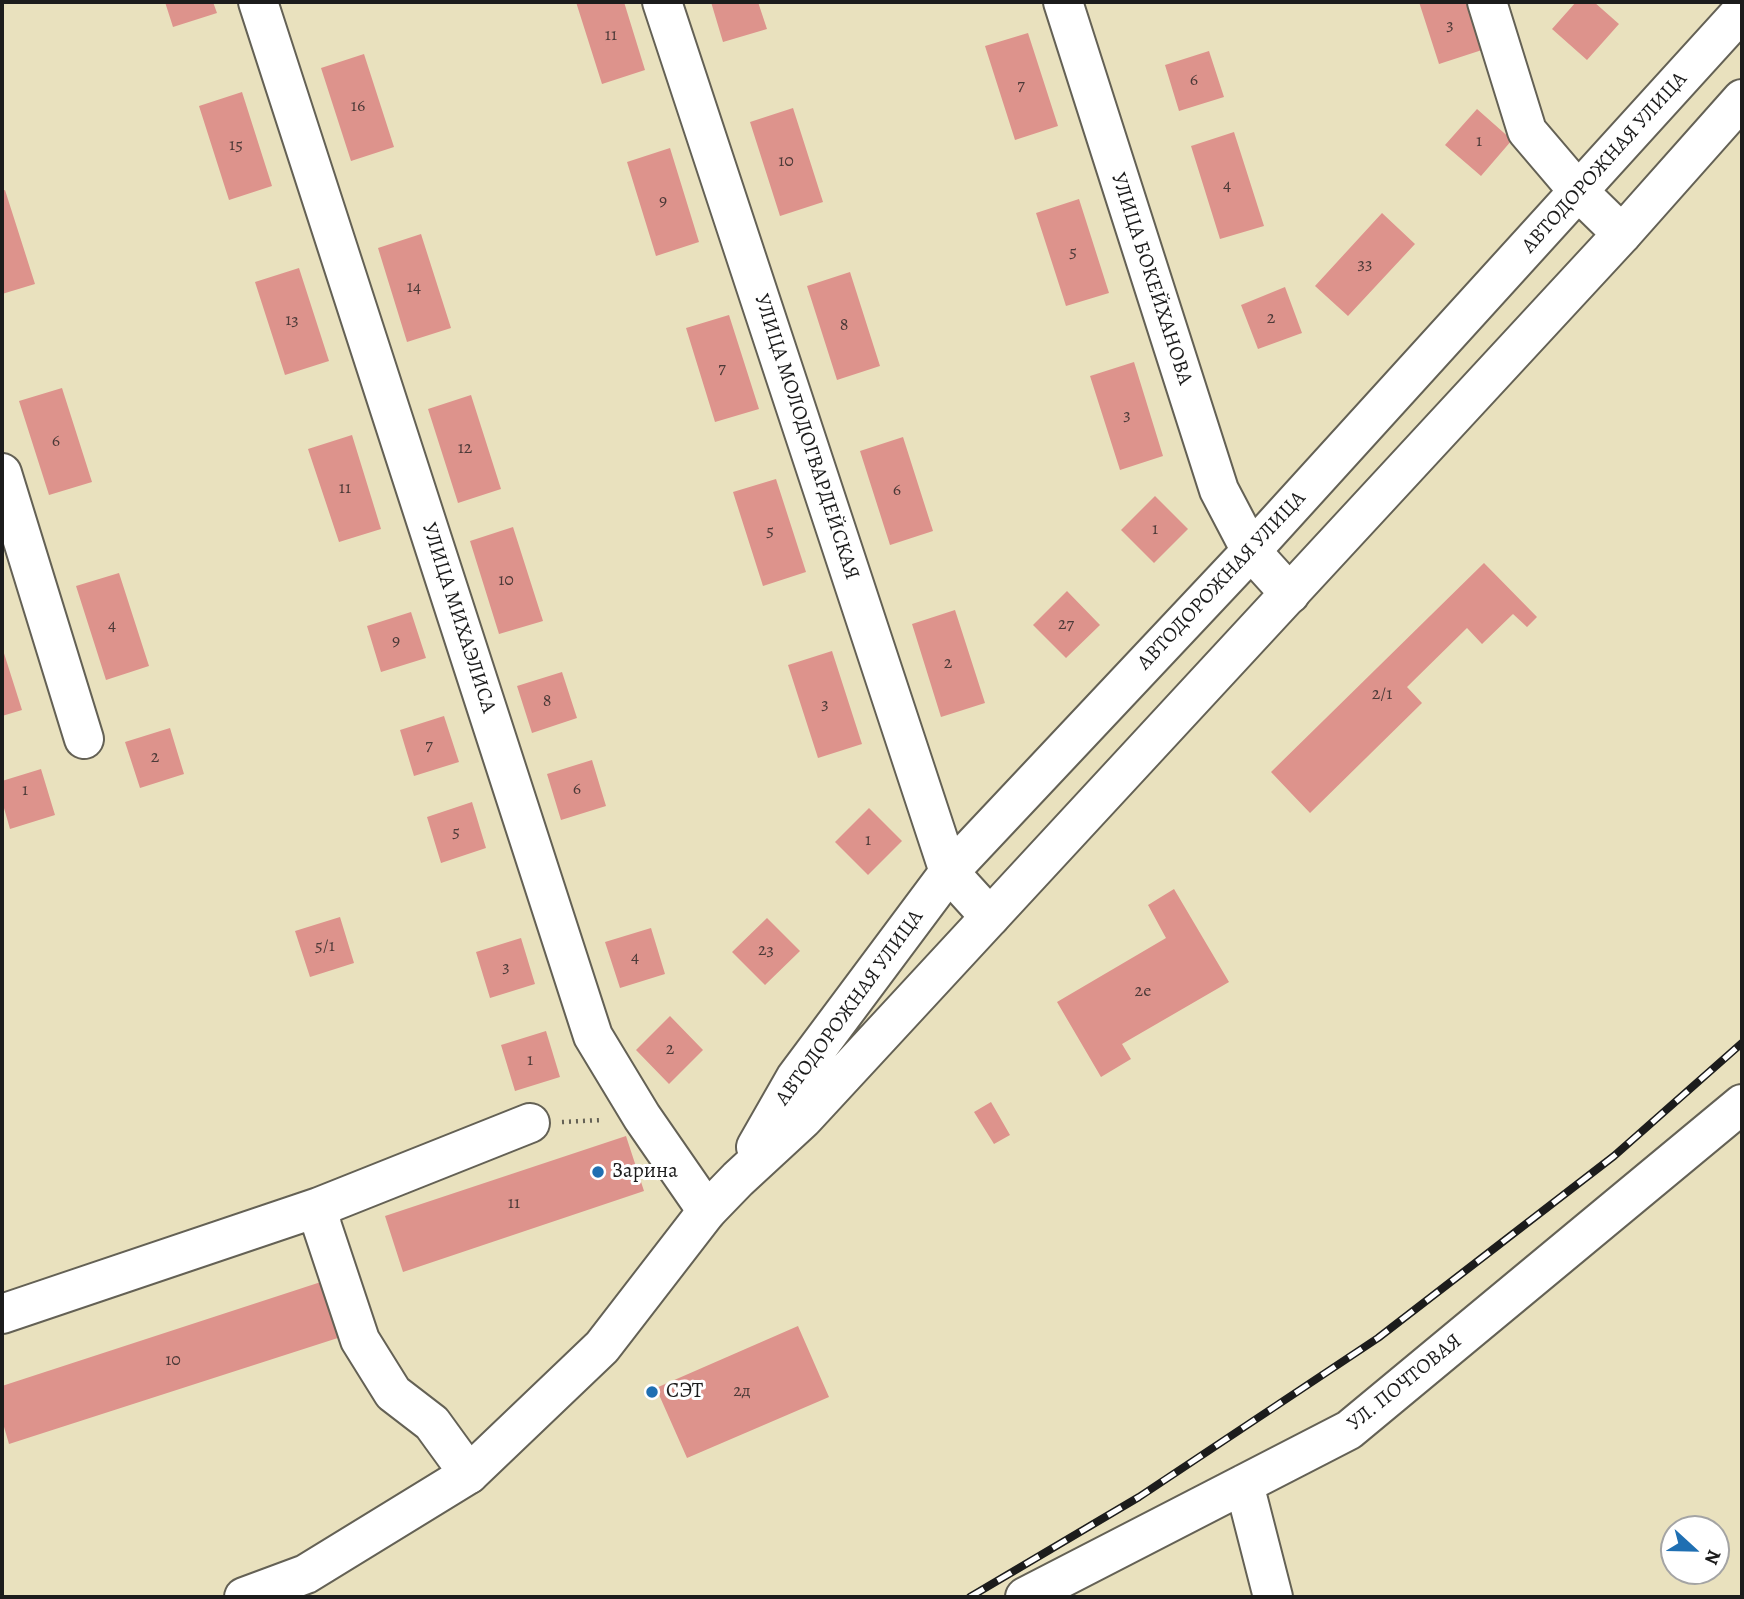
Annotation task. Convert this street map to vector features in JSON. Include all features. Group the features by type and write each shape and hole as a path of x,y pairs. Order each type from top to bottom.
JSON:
{"street":[{"name":"УЛИЦА МИХАЭЛИСА","path":"258,2 593,1036 642,1117 707,1211"},
{"name":"УЛИЦА МОЛОДОГВАРДЕЙСКАЯ","path":"662,2 949,872"},
{"name":"УЛИЦА БОКЕЙХАНОВА","path":"1063,2 1219,490 1251,551 1290,594"},
{"path":"1487,2 1527,131 1579,192 1622,234"},
{"name":"АВТОДОРОЖНАЯ УЛИЦА","path":"738,1179 796,1077 949,872 1251,551 1742,11"},
{"name":"АВТОДОРОЖНАЯ УЛИЦА","path":"244,1597 306,1574 469,1474 602,1347 707,1211 803,1119 1622,234 1742,99"},
{"path":"2,473 84,740"},
{"path":"949,872 990,917"},
{"name":"УЛ. ПОЧТОВАЯ","path":"1025,1597 1349,1430 1742,1104"},
{"path":"2,1314 319,1207 530,1124"},
{"path":"319,1207 322,1226 360,1340 393,1393 432,1423 469,1474"},
{"path":"1244,1484 1273,1597"}],"path":[{"path":"530,1124 642,1117"}],"building":[{"path":"165,2 213,2 217,13 173,27"},
{"path":"576,2 624,2 645,70 602,84"},
{"path":"711,2 758,2 767,29 723,42"},
{"path":"1419,2 1466,2 1482,50 1439,64"},
{"path":"1576,2 1594,2 1619,24 1587,60 1552,29"},
{"path":"1028,33 1058,126 1015,140 985,46"},
{"path":"1209,51 1224,97 1179,111 1165,65"},
{"path":"364,54 394,147 351,161 321,68"},
{"path":"242,92 272,186 229,200 199,106"},
{"path":"793,108 823,202 780,216 750,122"},
{"path":"1477,109 1512,140 1481,176 1445,145"},
{"path":"1234,132 1264,226 1220,239 1191,146"},
{"path":"670,148 699,242 656,256 627,162"},
{"path":"5,190 35,284 2,294 2,191"},
{"path":"1079,199 1109,293 1066,306 1036,213"},
{"path":"1382,213 1415,244 1348,316 1315,286"},
{"path":"421,234 451,328 407,342 378,248"},
{"path":"299,268 329,361 285,375 255,282"},
{"path":"850,272 880,366 837,380 807,286"},
{"path":"1285,287 1302,333 1258,349 1241,305"},
{"path":"729,315 759,409 715,422 686,328"},
{"path":"1134,362 1163,456 1120,470 1090,376"},
{"path":"62,388 92,482 49,495 19,401"},
{"path":"471,395 501,489 458,503 428,409"},
{"path":"352,435 381,529 339,542 308,449"},
{"path":"903,437 933,531 890,545 860,451"},
{"path":"776,479 806,572 763,586 733,492"},
{"path":"1155,496 1188,529 1154,563 1121,530"},
{"path":"513,527 543,621 499,634 470,541"},
{"path":"1484,563 1537,617 1527,627 1513,614 1482,644 1467,628 1407,687 1422,703 1310,813 1271,772"},
{"path":"119,573 149,666 106,680 76,586"},
{"path":"1067,591 1100,625 1066,658 1033,625"},
{"path":"955,610 985,703 941,717 912,624"},
{"path":"411,612 426,658 381,672 367,626"},
{"path":"2,647 22,710 2,716"},
{"path":"832,651 862,744 818,758 788,665"},
{"path":"562,672 577,718 532,733 517,686"},
{"path":"444,716 459,762 414,776 400,730"},
{"path":"170,728 184,774 140,788 125,742"},
{"path":"592,760 606,806 561,820 547,774"},
{"path":"41,769 55,815 10,829 2,801 2,781"},
{"path":"472,802 486,848 441,863 427,817"},
{"path":"869,808 902,841 868,875 835,842"},
{"path":"1174,889 1229,982 1122,1044 1131,1059 1101,1077 1057,1002 1166,938 1148,905"},
{"path":"340,917 354,963 310,977 295,931"},
{"path":"767,918 800,951 765,985 732,952"},
{"path":"651,928 665,974 620,988 605,942"},
{"path":"521,938 535,984 490,998 476,952"},
{"path":"670,1016 703,1050 669,1084 636,1050"},
{"path":"546,1031 560,1077 515,1091 501,1045"},
{"path":"991,1102 1010,1135 994,1144 974,1112"},
{"path":"626,1136 644,1191 403,1272 385,1216"},
{"path":"327,1280 344,1336 9,1444 2,1420 2,1386"},
{"path":"798,1326 829,1397 687,1458 656,1388"}],"railway":[{"path":"970,1597 1139,1497 1378,1338 1614,1156 1742,1043"}],"place":[{"name":"Зарина","path":"598,1172"},
{"name":"СЭТ","path":"652,1392"}]}
